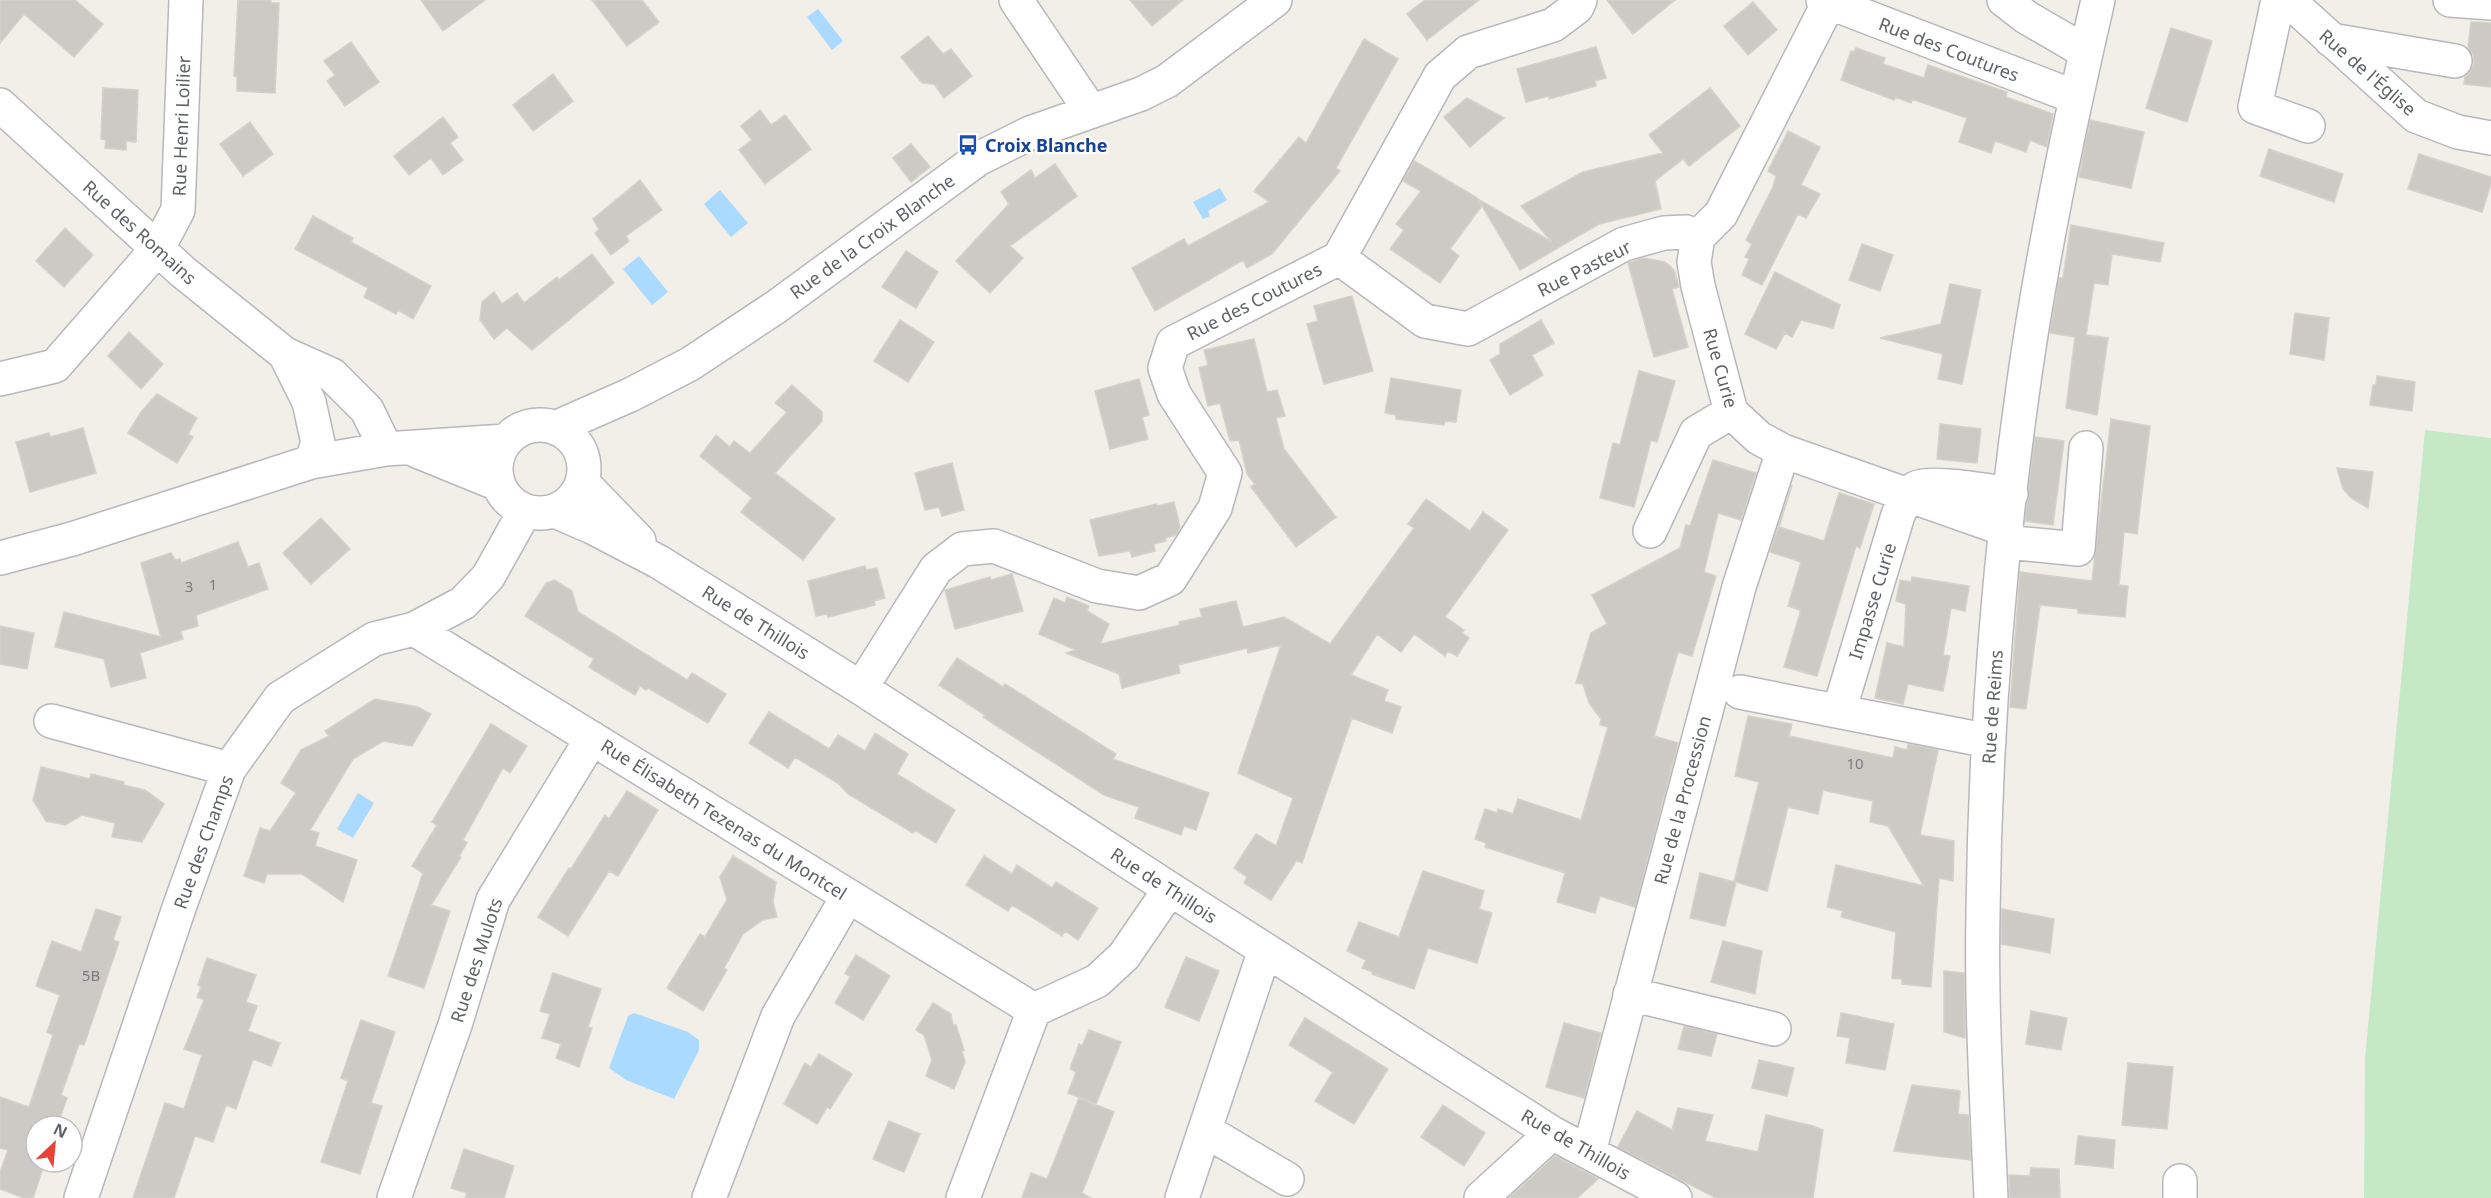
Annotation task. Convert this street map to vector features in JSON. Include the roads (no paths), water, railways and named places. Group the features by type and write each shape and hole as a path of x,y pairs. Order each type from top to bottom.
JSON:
{"street":[{"name":"Rue Henri Loilier","path":"0,379 55,366 158,248 178,210 186,0"},
{"path":"1016,0 1090,110"},
{"name":"Rue de la Croix Blanche","path":"555,428 630,395 690,364 770,311 978,159 1030,133 1141,93 1167,81 1275,0"},
{"name":"Rue des Coutures","path":"861,688 936,568 963,549 994,546 1097,586 1139,593 1170,579 1215,508 1225,472 1174,394 1165,368 1173,343 1339,258 1440,76 1468,52 1552,25 1576,7 1580,0"},
{"path":"2004,0 2026,17 2086,52"},
{"name":"Rue de Reims","path":"1990,1198 1983,916 1989,741 2006,536 2024,380 2051,219 2075,97 2098,0"},
{"path":"2278,0 2255,107 2308,126"},
{"name":"Rue de l'Église","path":"2288,0 2416,116 2458,132 2491,138"},
{"path":"2450,0 2491,3"},
{"path":"1698,237 1721,214 1825,2"},
{"name":"Rue des Coutures","path":"1825,2 2075,97"},
{"path":"2331,40 2455,61"},
{"name":"Rue des Romains","path":"0,105 183,272 285,354 332,375 367,410 398,449"},
{"name":"Rue Pasteur","path":"1339,258 1425,321 1468,329 1624,244 1664,233 1686,232 1698,237"},
{"name":"Rue Curie","path":"1698,237 1694,262 1698,286 1731,412 1759,438 1783,451 1908,493 2006,536 2078,549 2085,448"},
{"name":"Rue des Romains","path":"285,354 309,402 318,443 311,462"},
{"name":"Rue de la Croix Blanche","path":"583,470 602,417 630,395"},
{"path":"1650,531 1696,433 1731,412"},
{"path":"537,425 555,428 573,439 583,470 572,501 540,511 508,500 498,484 496,469 498,454 505,441 519,430 528,427 537,425"},
{"path":"0,558 72,539 311,462 398,449 505,441"},
{"path":"398,449 498,484"},
{"name":"Rue de la Procession","path":"1589,1152 1739,587 1783,451"},
{"name":"Rue de Thillois","path":"583,470 659,562"},
{"path":"1908,493 1918,486 1941,486 2011,494"},
{"name":"Impasse Curie","path":"1839,711 1898,515 1908,493"},
{"name":"Rue de Thillois","path":"540,511 592,527 659,562 861,688 1552,1133 1676,1198"},
{"name":"Rue des Champs","path":"81,1198 183,895 229,769 280,698 374,639 414,629 463,603 488,577 540,511"},
{"name":"Rue Élisabeth Tezenas du Montcel","path":"414,629 1035,1010"},
{"path":"1740,692 1989,741"},
{"path":"51,721 229,769"},
{"name":"Rue des Mulots","path":"394,1198 455,1025 493,900 592,738"},
{"path":"963,1198 1035,1010 1097,981 1111,969 1124,956 1170,889"},
{"path":"710,1198 778,1016 848,896"},
{"path":"1182,1198 1265,950"},
{"path":"1630,994 1774,1029"},
{"path":"1206,1131 1287,1179"},
{"path":"1481,1198 1552,1133"}],"water":[{"path":"818,9 843,41 832,50 807,17"},
{"path":"1220,188 1227,200 1208,211 1210,216 1203,219 1193,202"},
{"path":"720,190 748,223 731,237 704,204"},
{"path":"639,256 668,292 652,305 623,269"},
{"path":"358,793 374,803 353,838 337,829"},
{"path":"634,1013 688,1032 699,1040 699,1050 674,1099 626,1080 609,1068 628,1016"}],"place":[{"name":"Croix Blanche","path":"968,145"}]}
